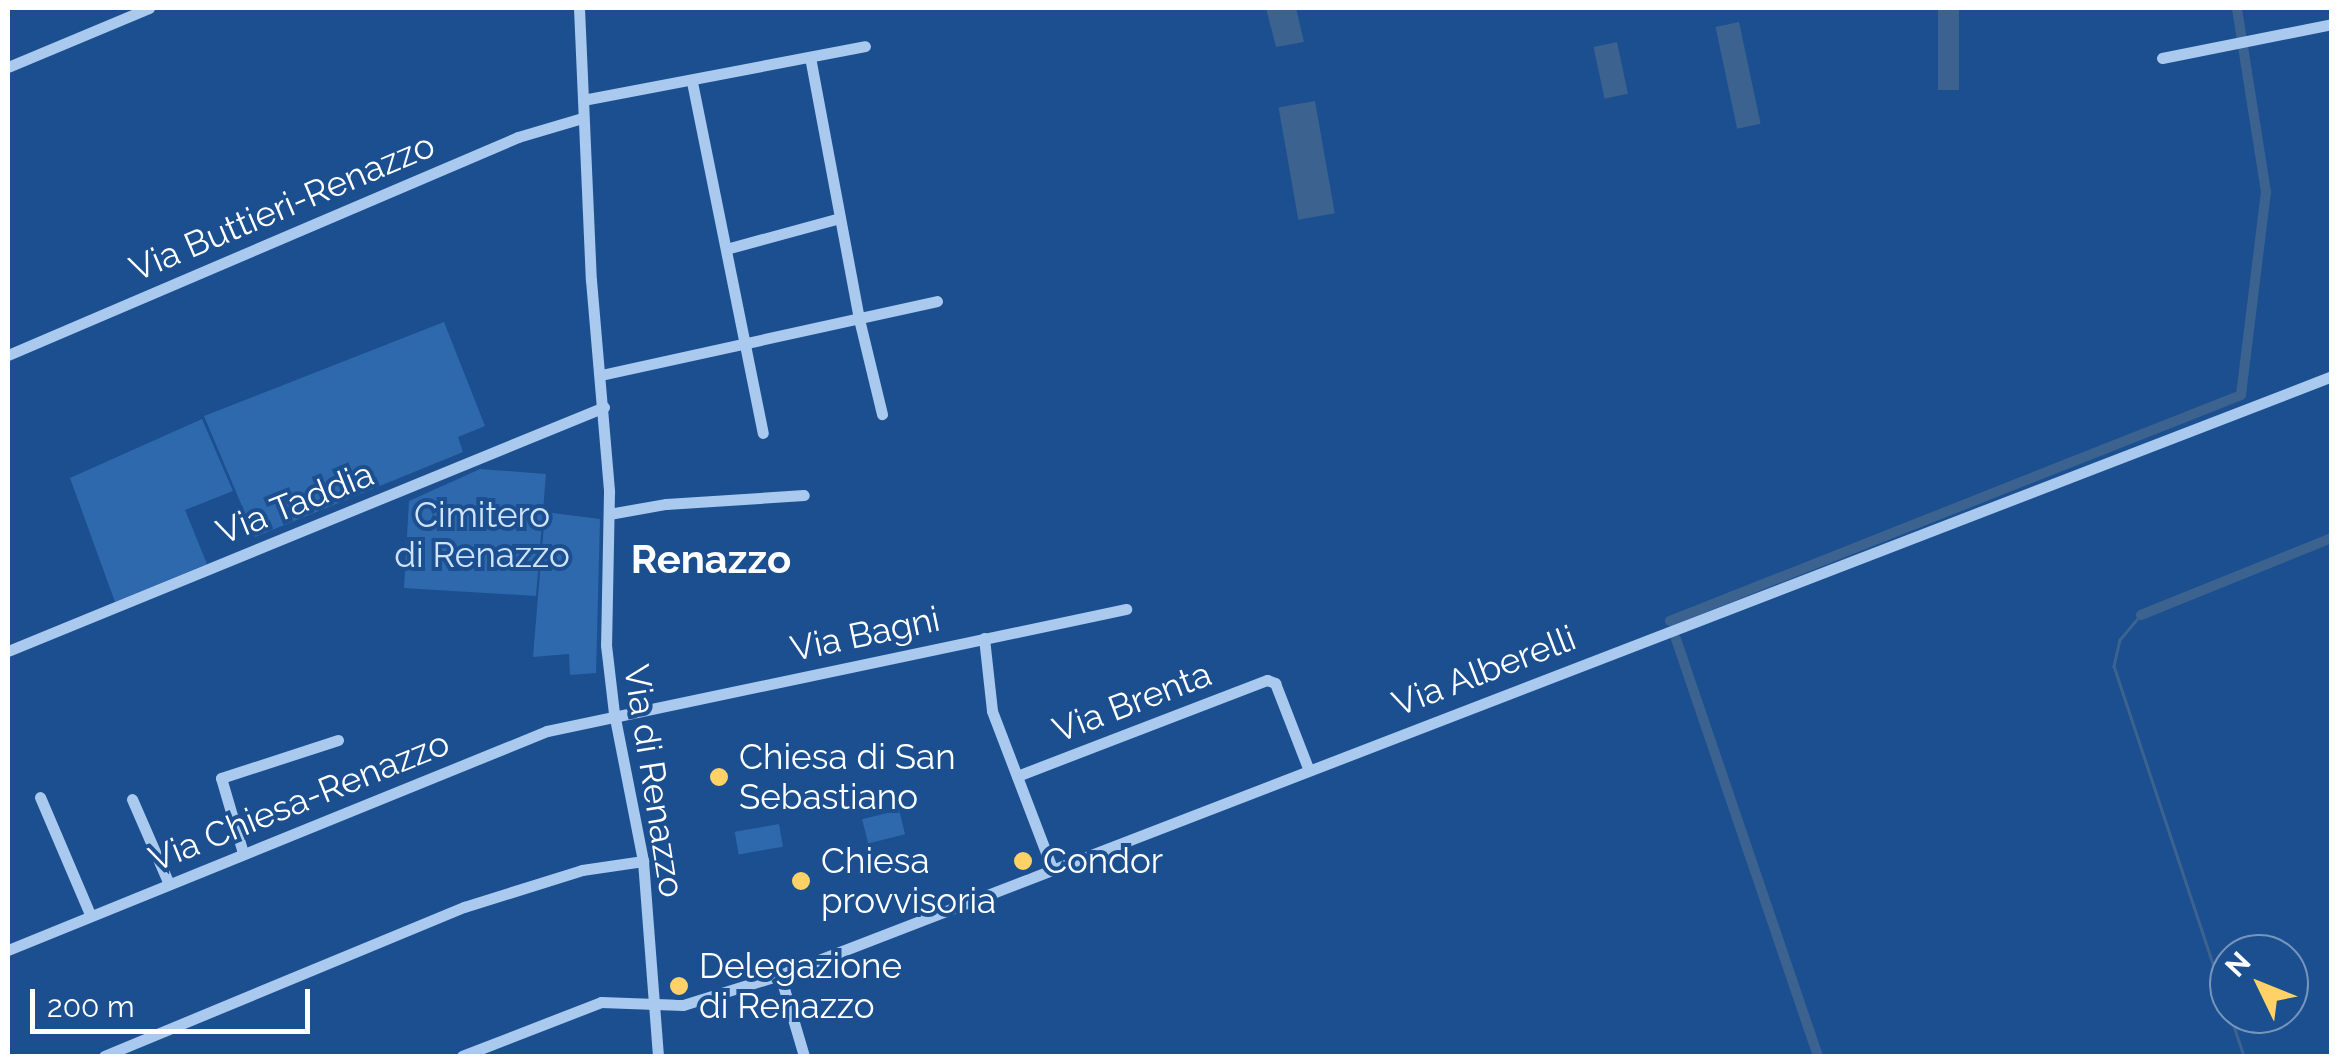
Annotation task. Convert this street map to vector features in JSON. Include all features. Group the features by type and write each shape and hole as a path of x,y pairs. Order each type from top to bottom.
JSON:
{"street":[{"path":"8,67 149,8"},
{"name":"Via di Renazzo","path":"579,8 582,118 604,408 608,514 606,645 614,714 642,861 658,1056"},
{"path":"2162,58 2332,24"},
{"path":"582,100 692,82 864,46"},
{"path":"810,57 859,319 882,414"},
{"path":"692,82 764,432"},
{"name":"Via Buttieri-Renazzo","path":"8,355 518,136 582,118"},
{"path":"726,249 840,218"},
{"path":"601,375 937,301"},
{"name":"Via Alberelli","path":"462,1056 601,1002 683,1005 780,976 1308,768 2332,376"},
{"name":"Via Taddia","path":"8,652 604,408"},
{"path":"608,514 666,504 804,495"},
{"name":"Via Bagni","path":"614,714 1126,609"},
{"path":"984,638 992,711 1052,868"},
{"name":"Via Brenta","path":"1017,776 1267,680 1275,683 1308,768"},
{"name":"Via Chiesa-Renazzo","path":"8,950 547,731 614,714"},
{"path":"243,853 221,778 338,740"},
{"path":"40,797 90,914"},
{"path":"132,799 169,884"},
{"path":"104,1056 464,906 582,870 642,861"},
{"path":"780,976 804,1056"}],"green space":[{"path":"444,322 485,426 458,437 463,452 255,537 204,416"},
{"path":"202,419 233,491 185,510 207,564 115,602 70,478"},
{"name":"Cimitero di Renazzo","path":"480,469 546,474 536,596 404,588 409,501"},
{"path":"545,512 600,519 596,673 570,675 569,654 533,657"},
{"path":"899,810 905,834 868,843 862,819"},
{"path":"779,824 783,847 739,854 735,832"}],"shaded area":[{"path":"1266,8 1296,8 1304,42 1276,47"},
{"path":"1938,8 1959,8 1959,90 1938,90"},
{"path":"1739,22 1761,124 1737,129 1716,27"},
{"path":"1617,42 1628,94 1605,99 1594,47"},
{"path":"1315,101 1335,213 1298,220 1279,107"}],"waterway":[{"path":"1670,621 2241,395 2266,192 2237,8"},
{"path":"2141,615 2332,538"},
{"path":"2141,615 2120,640 2114,666 2209,951"},
{"path":"1676,639 1818,1056"},
{"path":"2237,1034 2244,1056"}],"place":[{"name":"Chiesa di San Sebastiano","path":"719,777"},
{"name":"Condor","path":"1023,861"},
{"name":"Chiesa provvisoria","path":"801,881"},
{"name":"Delegazione di Renazzo","path":"679,986"}],"district":[{"name":"Renazzo","path":"711,559"}]}
